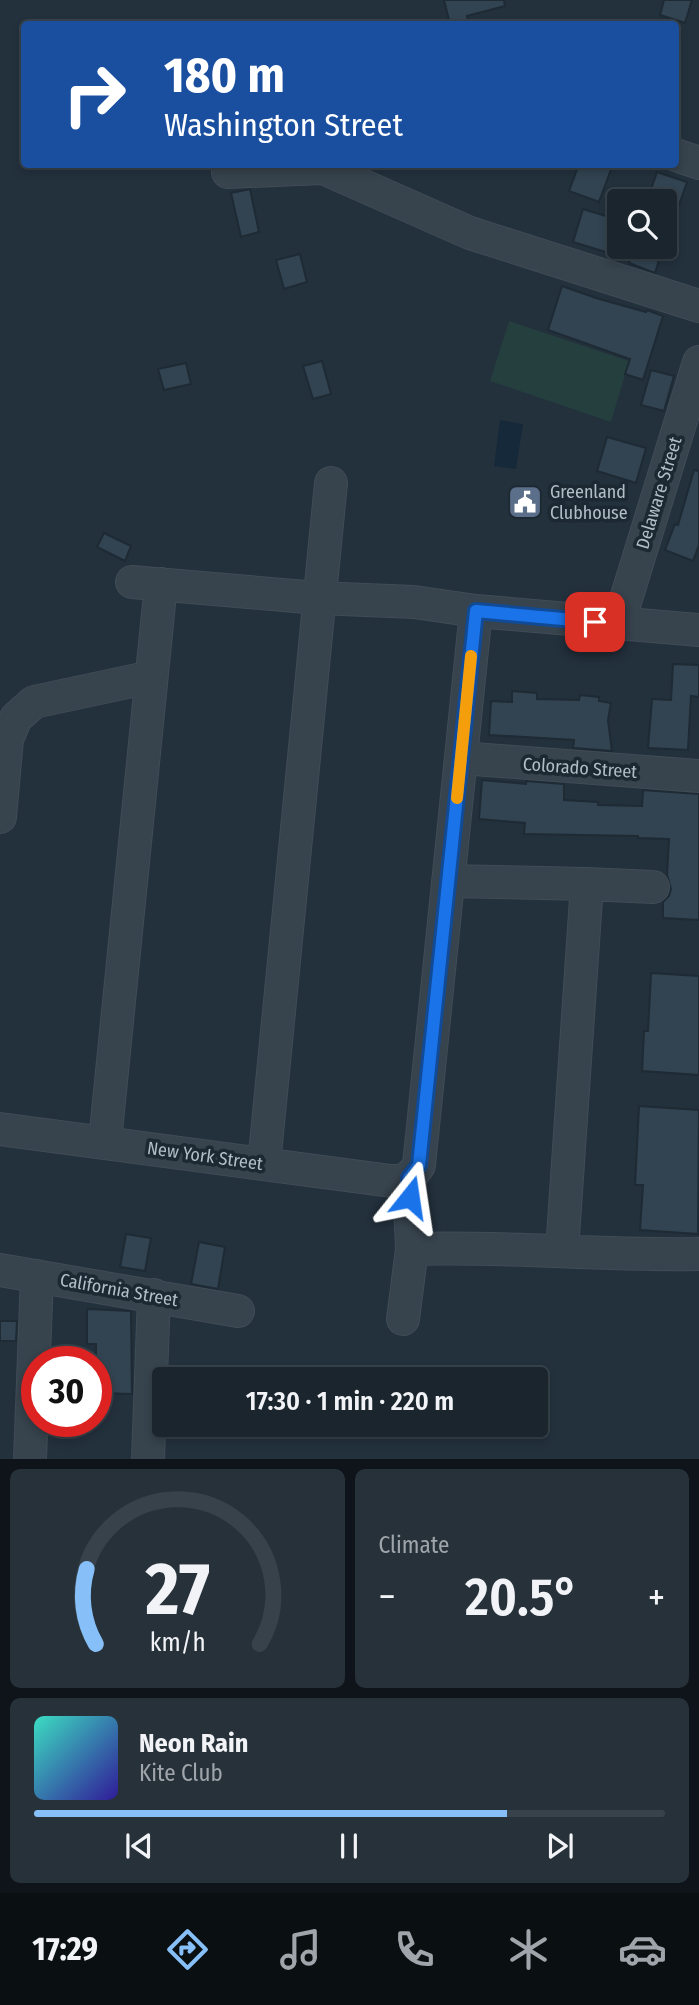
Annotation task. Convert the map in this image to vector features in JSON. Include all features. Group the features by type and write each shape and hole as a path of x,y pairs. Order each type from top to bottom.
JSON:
{"street":[{"path":"679,156 699,163"},
{"path":"228,173 323,168 470,233 699,306"},
{"name":"Delaware Street","path":"618,625 699,362"},
{"path":"264,1164 331,483"},
{"path":"105,1141 151,677 147,583 318,598 415,602 618,625 699,630"},
{"path":"403,1319 412,1249 409,1178 419,1165 476,611"},
{"path":"0,817 7,739 16,718 34,702 151,677"},
{"name":"Colorado Street","path":"461,758 699,776"},
{"path":"448,881 653,887"},
{"path":"562,1251 587,884"},
{"name":"New York Street","path":"0,1129 391,1181 400,1182 409,1178"},
{"path":"412,1249 699,1254"},
{"name":"California Street","path":"0,1270 238,1311"},
{"path":"30,1459 37,1276"},
{"path":"148,1459 154,1295"}],"green space":[{"path":"509,321 629,361 611,422 490,381"}],"water":[{"path":"500,420 523,424 516,469 494,466"}],"building":[{"path":"444,0 504,0 505,6 467,16 468,21 449,21"},
{"path":"664,0 692,0 685,23 660,15"},
{"path":"578,168 612,168 599,202 569,191"},
{"path":"657,172 687,182 677,211 677,189 651,189"},
{"path":"250,189 259,232 241,237 231,193"},
{"path":"583,209 607,216 607,252 573,242"},
{"path":"300,254 307,282 284,289 276,260"},
{"path":"630,259 659,259 655,273 629,263"},
{"path":"562,286 663,316 643,380 625,374 630,359 548,330"},
{"path":"322,361 331,394 313,399 303,366"},
{"path":"186,363 191,384 164,390 158,369"},
{"path":"651,370 674,376 664,411 641,405"},
{"path":"607,437 646,448 636,483 597,471"},
{"path":"694,470 699,471 699,545 693,561 665,550 675,524 678,525"},
{"path":"104,533 131,546 125,561 97,547"},
{"path":"673,664 699,665 699,697 691,696 688,750 648,748 652,699 671,700"},
{"path":"512,691 537,693 537,699 579,700 580,695 599,697 599,701 611,703 608,720 612,751 573,748 574,740 489,735 491,701 512,702"},
{"path":"482,780 564,784 564,800 598,802 598,805 642,806 643,790 699,794 699,920 663,918 663,902 671,889 667,875 669,839 524,834 525,823 479,819"},
{"path":"651,973 699,976 699,1075 642,1071 644,1031 648,1031"},
{"path":"639,1106 699,1110 698,1234 640,1230 643,1185 635,1185"},
{"path":"126,1234 151,1238 145,1271 120,1267"},
{"path":"199,1242 225,1247 218,1289 191,1284"},
{"path":"87,1309 131,1311 132,1394 112,1393 112,1346 87,1344"},
{"path":"0,1321 17,1321 16,1341 0,1341"}],"slow traffic":[{"path":"457,798 471,656"}],"place":[{"name":"Greenland Clubhouse","path":"525,502"}],"route":[{"path":"410,1197 409,1178 419,1165 476,611 595,622"}]}
